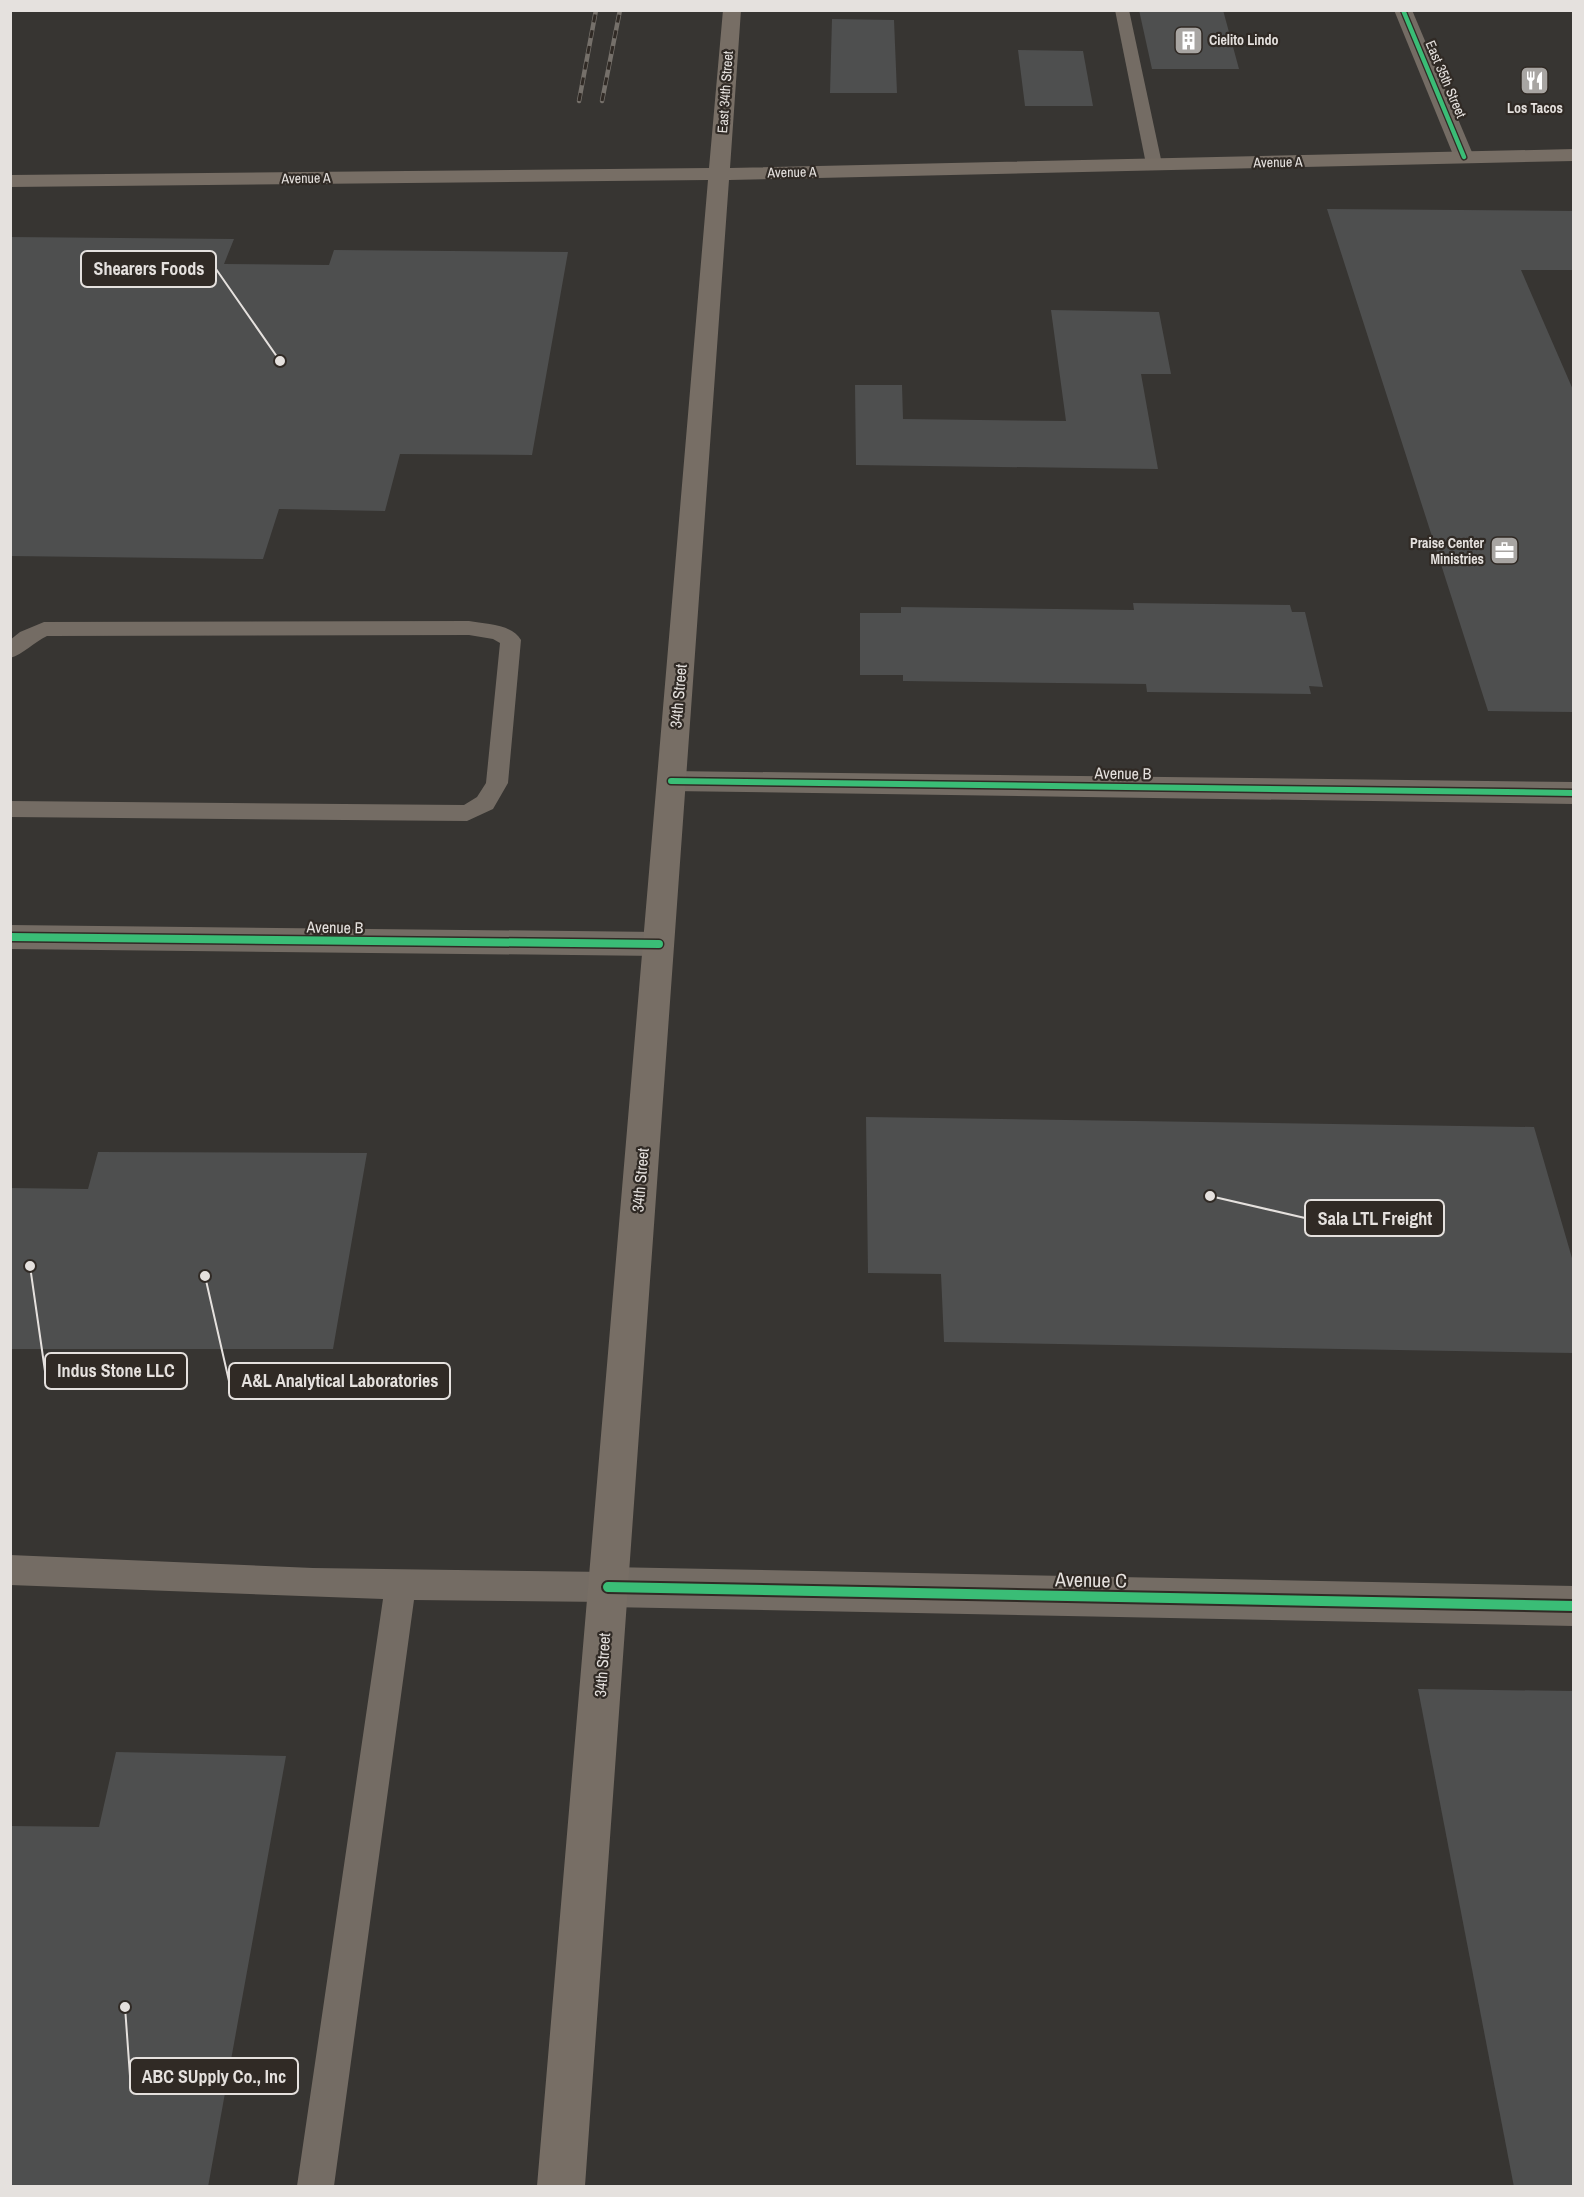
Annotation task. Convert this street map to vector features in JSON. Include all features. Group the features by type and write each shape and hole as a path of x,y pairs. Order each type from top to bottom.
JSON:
{"main road":[{"name":"East 34th Street","path":"719,174 732,10"},
{"name":"Avenue A","path":"10,181 719,174 1574,155"},
{"name":"34th Street","path":"561,2187 719,174"}],"street":[{"name":"East 35th Street","path":"1403,10 1464,158"},
{"name":"Avenue B","path":"671,781 1574,792"},
{"name":"Avenue B","path":"10,937 659,944"},
{"name":"Avenue C","path":"608,1587 1574,1606"}],"lane":[{"path":"1122,10 1154,164"},
{"path":"10,651 27,637 44,629 469,628 498,633 510,640 497,783 485,803 466,813 10,809"},
{"path":"10,1570 401,1584 608,1587"},
{"path":"316,2187 401,1584"}],"building":[{"name":"Cielito Lindo","path":"1139,10 1223,10 1239,69 1152,69"},
{"path":"832,19 894,20 897,93 830,93"},
{"path":"1018,50 1083,51 1093,106 1025,106"},
{"name":"Praise Center Ministries","path":"1327,209 1574,211 1574,270 1521,270 1574,392 1574,712 1488,711"},
{"path":"10,237 234,239 224,264 329,265 334,250 568,252 532,455 400,454 385,511 279,509 263,559 10,556"},
{"path":"1051,310 1159,312 1171,374 1141,374 1158,469 856,465 855,385 902,385 903,419 1066,421"},
{"path":"1133,603 1290,605 1292,612 1305,612 1323,687 1309,686 1311,694 1147,692 1146,684 903,681 903,675 860,675 860,613 901,613 901,607 1134,610"},
{"path":"866,1117 1534,1127 1574,1265 1574,1353 944,1342 941,1274 868,1273"},
{"path":"98,1152 367,1153 333,1349 10,1349 10,1188 88,1189"},
{"path":"1418,1689 1574,1691 1574,2187 1514,2187"},
{"path":"116,1752 286,1756 208,2187 10,2187 10,1826 99,1827"}],"railway":[{"path":"579,101 596,10"},
{"path":"602,101 620,10"}],"cycle path":[{"path":"1403,10 1464,157"},
{"path":"671,781 1574,793"},
{"path":"10,937 659,944"},
{"path":"608,1587 1574,1606"}],"place":[{"name":"Cielito Lindo","path":"1188,40"},
{"name":"Los Tacos","path":"1535,81"},
{"name":"Shearers Foods","path":"280,361"},
{"name":"Praise Center Ministries","path":"1505,551"},
{"name":"Sala LTL Freight","path":"1210,1196"},
{"name":"Indus Stone LLC","path":"30,1266"},
{"name":"A&L Analytical Laboratories","path":"205,1276"},
{"name":"ABC SUpply Co., Inc","path":"125,2007"}]}
